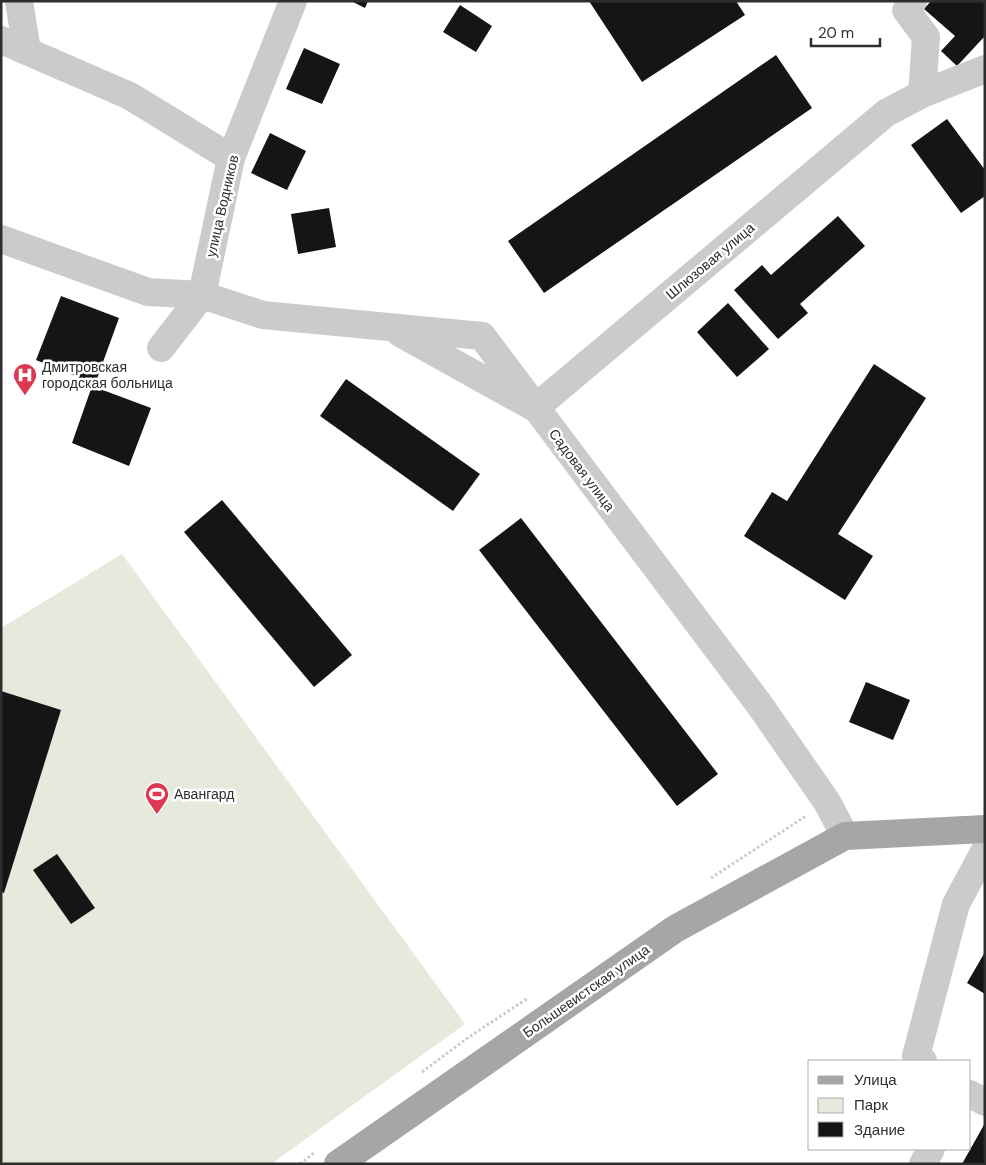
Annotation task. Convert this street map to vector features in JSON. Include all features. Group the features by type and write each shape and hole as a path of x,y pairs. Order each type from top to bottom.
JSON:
{"main road":[{"path":"844,836 985,829"},
{"name":"Большевистская улица","path":"344,1162 675,929 844,836"}],"street":[{"path":"19,1 27,51"},
{"name":"улица Водников","path":"162,348 202,294 231,158 293,1"},
{"path":"914,1 906,10 926,37 922,94"},
{"path":"1,40 130,96 231,158"},
{"name":"Шлюзовая улица","path":"535,408 886,113 922,94 985,69"},
{"name":"Садовая улица","path":"1,239 148,292 202,294 263,315 482,336 797,757 827,802 844,836"},
{"path":"391,328 535,408"},
{"path":"922,1060 916,1056 956,904 985,850"},
{"path":"971,1095 985,1102"},
{"path":"923,1164 930,1150"}],"green space":[{"name":"Авангард","path":"122,554 465,1024 271,1164 1,1164 1,628"}],"building":[{"path":"351,1 368,1 365,8"},
{"path":"589,1 736,1 745,15 642,82"},
{"path":"931,1 985,1 985,36 957,66 941,51 955,36 924,9"},
{"path":"460,5 492,26 476,52 443,32"},
{"path":"304,48 340,64 322,104 286,89"},
{"path":"776,55 812,108 544,293 508,241"},
{"path":"947,119 985,170 985,196 961,213 911,145"},
{"path":"270,133 306,151 287,190 251,173"},
{"path":"329,208 336,247 298,254 291,214"},
{"path":"838,216 865,246 800,304 808,313 778,339 734,290 762,265 771,275"},
{"path":"61,296 119,318 95,384 36,360"},
{"path":"728,303 769,349 737,377 697,332"},
{"path":"874,364 926,398 838,534 873,556 845,600 744,536 772,492 787,501"},
{"path":"346,379 480,474 453,511 320,416"},
{"path":"92,386 151,408 129,466 72,443"},
{"path":"222,500 352,655 314,687 184,532"},
{"path":"521,518 718,774 677,806 479,550"},
{"path":"866,682 910,700 893,740 849,722"},
{"path":"1,691 61,710 4,893 1,892"},
{"path":"57,854 95,908 71,924 33,870"},
{"path":"985,952 985,994 967,983"},
{"path":"985,1123 985,1164 962,1164"}],"place":[{"name":"Дмитровская городская больница","path":"25,396"},
{"name":"Авангард","path":"157,815"}]}
